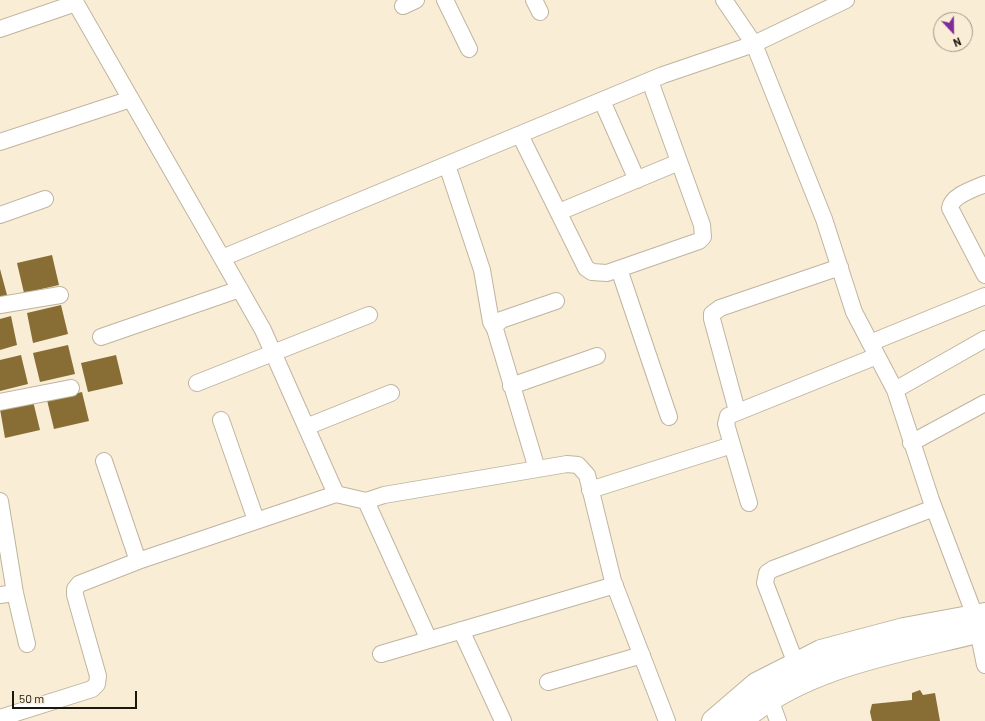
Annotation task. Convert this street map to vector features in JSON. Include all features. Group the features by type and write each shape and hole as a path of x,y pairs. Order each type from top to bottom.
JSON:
{"street":[{"path":"445,0 469,49"},
{"path":"724,0 754,44 824,219 854,312 895,390 911,443 934,508 981,623 985,665"},
{"path":"222,258 650,81 754,44 846,0"},
{"path":"0,29 75,2 263,330 336,494"},
{"path":"520,135 586,268 592,272 600,274 619,269 699,241 703,237 702,225 650,81"},
{"path":"0,142 131,99"},
{"path":"602,101 637,180"},
{"path":"559,212 679,162"},
{"path":"447,165 482,270 491,322 495,329 537,469"},
{"path":"985,184 954,198 950,202 950,208 985,275"},
{"path":"0,215 45,199"},
{"path":"737,411 712,319 712,314 720,308 840,267"},
{"path":"619,269 669,417"},
{"path":"101,337 240,289"},
{"path":"0,305 60,295"},
{"path":"749,503 732,445 726,420 728,416 985,296"},
{"path":"495,329 496,325 502,320 556,301"},
{"path":"197,383 369,315"},
{"path":"895,390 985,339"},
{"path":"511,386 597,356"},
{"path":"0,402 72,388"},
{"path":"306,427 391,393"},
{"path":"911,443 985,403"},
{"path":"221,420 256,520"},
{"path":"590,490 732,445"},
{"path":"104,461 138,560"},
{"path":"0,718 40,714 92,689 97,684 98,676 75,595 75,589 79,584 138,560 336,494 366,501 384,495 567,464 578,465 587,475 615,585 667,721"},
{"path":"366,501 429,640"},
{"path":"0,502 8,594 27,644"},
{"path":"796,664 766,583 767,573 773,569 934,508"},
{"path":"381,654 615,585"},
{"path":"741,721 761,704 767,690 796,664 829,649 904,629 981,623"},
{"path":"767,690 981,623"},
{"path":"462,630 503,721"},
{"path":"548,682 642,655"},
{"path":"713,721 756,684 767,690 778,721"}],"building":[{"path":"52,255 59,285 24,293 17,263"},
{"path":"0,269 7,295 0,297"},
{"path":"61,305 68,334 33,343 27,313"},
{"path":"11,316 17,345 0,350 0,319"},
{"path":"68,345 75,374 40,382 33,353"},
{"path":"21,355 28,384 0,391 0,360"},
{"path":"116,355 123,384 88,392 81,363"},
{"path":"82,392 89,421 54,429 47,400"},
{"path":"33,401 40,430 5,438 0,409"},
{"path":"920,690 923,695 935,693 940,721 872,721 870,712 872,704 912,700 912,693"}]}
